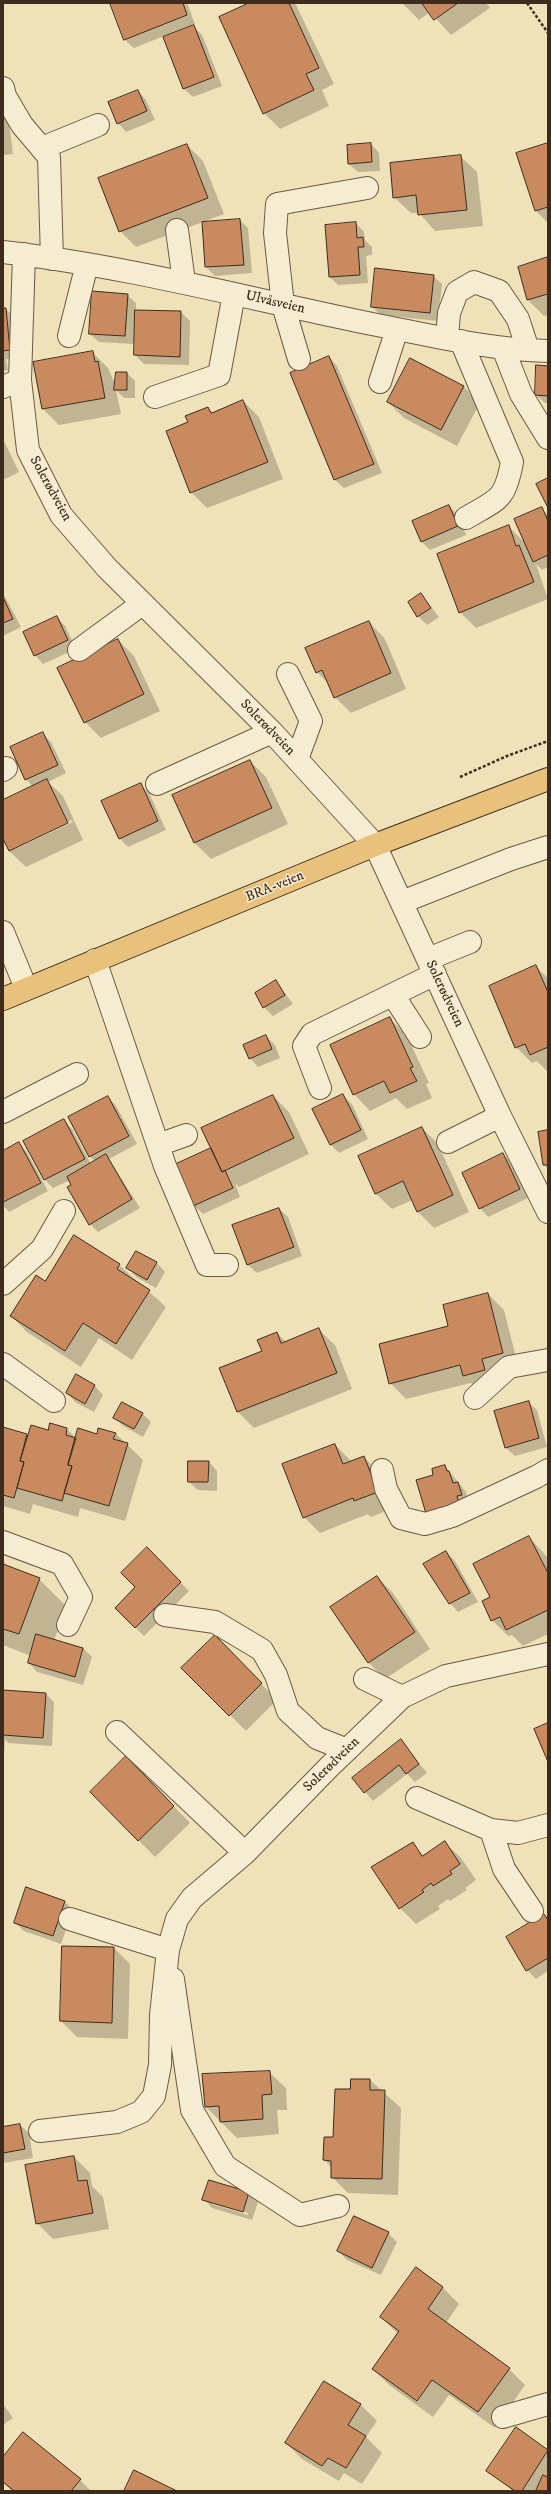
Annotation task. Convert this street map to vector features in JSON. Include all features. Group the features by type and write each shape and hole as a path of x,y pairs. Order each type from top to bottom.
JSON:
{"main road":[{"name":"BRA-veien","path":"3,999 26,988 375,845 548,779"}],"street":[{"path":"3,88 5,96 22,125 49,157 52,259"},
{"path":"42,148 98,125"},
{"path":"299,359 283,305 275,233 277,204 366,188"},
{"path":"177,230 184,282"},
{"name":"Ulvåsveien","path":"13,253 87,264 184,282 397,329 503,348 538,351"},
{"name":"Solerødveien","path":"13,253 12,384 28,450 61,516 107,568 142,604 272,732 375,845 500,1116 548,1212"},
{"path":"69,336 87,264"},
{"path":"466,518 499,500 509,481 512,462 454,339 449,313 457,292 474,282 499,291 538,351"},
{"path":"155,396 219,375 234,294"},
{"path":"380,382 397,329"},
{"path":"503,348 521,394 548,438"},
{"path":"79,650 142,604"},
{"path":"288,674 311,721 297,759"},
{"path":"157,784 272,732"},
{"path":"402,902 511,859 548,847"},
{"path":"3,932 26,988"},
{"path":"320,1088 304,1046 312,1034 393,995 432,966 470,942"},
{"path":"95,960 158,1145 207,1265 227,1265"},
{"path":"393,995 420,1037"},
{"path":"3,1112 77,1074"},
{"path":"448,1142 500,1116"},
{"path":"158,1145 186,1135"},
{"path":"3,1284 42,1249 64,1211"},
{"path":"475,1398 509,1367 548,1360"},
{"path":"3,1364 54,1400"},
{"path":"382,1470 386,1489 401,1518 425,1524 452,1516 548,1470"},
{"path":"3,1542 62,1564 81,1597 68,1625"},
{"path":"165,1615 216,1622 262,1650 276,1675 288,1711 317,1738 347,1750"},
{"name":"Solerødveien","path":"168,1950 177,1919 192,1898 245,1852 402,1697 446,1676 548,1654"},
{"path":"365,1679 402,1697"},
{"path":"117,1732 245,1852"},
{"path":"417,1798 491,1830 518,1834 548,1825"},
{"path":"491,1830 504,1869 532,1911"},
{"path":"70,1919 168,1950"},
{"path":"40,2131 117,2122 141,2112 154,2096 160,2065 161,2015 168,1950"},
{"path":"168,1950 192,2110 225,2166 300,2215 338,2206"},
{"path":"503,2417 548,2404"}],"path":[{"path":"527,3 548,32"}],"building":[{"path":"110,3 183,3 187,15 124,40"},
{"path":"249,3 289,3 319,68 306,74 314,90 263,114 219,17"},
{"path":"422,3 458,3 434,20"},
{"path":"194,25 214,77 183,89 163,37"},
{"path":"138,90 147,111 117,124 108,102"},
{"path":"371,143 372,162 348,164 347,145"},
{"path":"548,143 548,207 535,211 516,153"},
{"path":"187,144 208,198 119,232 98,178"},
{"path":"461,155 467,210 418,215 416,195 393,198 390,163"},
{"path":"240,219 244,265 205,267 202,222"},
{"path":"356,222 357,238 363,237 364,247 358,247 360,275 329,277 325,225"},
{"path":"548,257 548,294 527,300 518,267"},
{"path":"375,268 434,275 430,313 371,307"},
{"path":"92,291 128,294 125,336 89,334"},
{"path":"3,308 6,308 10,350 3,351"},
{"path":"135,310 181,311 180,357 134,355"},
{"path":"93,351 95,362 98,361 105,398 42,409 33,362"},
{"path":"329,356 374,464 334,480 290,373"},
{"path":"410,358 464,386 441,430 387,402"},
{"path":"536,365 548,366 548,396 535,395"},
{"path":"116,372 127,372 127,390 114,390"},
{"path":"243,400 268,462 190,493 166,431 188,422 185,416 208,407 211,413"},
{"path":"548,478 548,508 536,484"},
{"path":"449,505 458,526 421,542 412,521"},
{"path":"542,507 548,521 548,555 533,562 514,519"},
{"path":"509,525 516,546 519,545 534,582 459,613 437,554"},
{"path":"421,593 431,608 417,617 408,602"},
{"path":"3,597 13,619 3,623"},
{"path":"57,616 68,640 34,656 23,632"},
{"path":"369,621 391,673 334,698 322,670 316,673 305,648"},
{"path":"118,639 144,694 84,723 57,668"},
{"path":"43,732 58,765 25,780 10,747"},
{"path":"250,760 272,808 194,843 172,795"},
{"path":"47,779 68,823 9,851 3,839 3,800"},
{"path":"141,783 158,821 119,839 101,801"},
{"path":"536,965 548,992 548,1047 530,1055 525,1044 515,1048 489,986"},
{"path":"276,980 285,995 263,1008 255,993"},
{"path":"390,1017 413,1067 410,1068 417,1081 390,1093 384,1081 353,1095 330,1045"},
{"path":"266,1035 272,1049 249,1059 243,1045"},
{"path":"343,1094 361,1130 330,1145 312,1109"},
{"path":"273,1095 294,1138 222,1172 201,1128"},
{"path":"108,1096 129,1136 89,1157 68,1117"},
{"path":"64,1119 85,1159 44,1180 23,1141"},
{"path":"422,1127 453,1195 417,1212 403,1181 375,1194 358,1156"},
{"path":"548,1130 548,1165 543,1165 538,1132"},
{"path":"19,1142 41,1183 3,1202 3,1151"},
{"path":"211,1148 222,1172 225,1170 233,1188 193,1206 174,1165"},
{"path":"503,1153 520,1189 479,1209 462,1173"},
{"path":"106,1154 132,1199 89,1225 67,1187 71,1185 67,1177"},
{"path":"279,1208 294,1247 247,1265 232,1225"},
{"path":"74,1235 120,1264 117,1269 150,1290 116,1344 83,1323 65,1351 10,1316 36,1275 45,1281"},
{"path":"136,1251 157,1262 147,1280 126,1268"},
{"path":"488,1293 503,1353 482,1359 485,1370 463,1376 460,1365 389,1384 379,1344 448,1326 443,1305"},
{"path":"319,1328 337,1373 237,1412 219,1368 262,1351 257,1340 277,1332 281,1343"},
{"path":"76,1374 95,1385 85,1404 66,1393"},
{"path":"529,1401 539,1438 505,1448 494,1411"},
{"path":"122,1402 143,1413 134,1429 113,1418"},
{"path":"50,1423 67,1428 66,1435 76,1438 68,1465 72,1466 62,1501 17,1488 24,1462 20,1461 31,1425 48,1430"},
{"path":"3,1427 27,1434 20,1461 24,1462 14,1498 3,1495"},
{"path":"78,1428 97,1434 98,1428 116,1433 113,1439 128,1443 109,1506 64,1493 72,1466 68,1465"},
{"path":"335,1444 343,1464 364,1456 378,1492 354,1501 353,1498 303,1518 282,1464"},
{"path":"188,1461 209,1461 208,1482 188,1482"},
{"path":"445,1465 447,1471 449,1471 453,1483 458,1482 462,1495 457,1496 460,1508 427,1517 416,1480 433,1475 432,1469"},
{"path":"529,1536 548,1573 548,1610 506,1630 500,1617 491,1621 482,1601 490,1597 473,1564"},
{"path":"147,1547 181,1582 135,1628 115,1608 135,1587 121,1573"},
{"path":"446,1551 470,1593 449,1604 423,1564"},
{"path":"3,1564 40,1578 19,1634 3,1629"},
{"path":"377,1576 415,1632 368,1663 330,1607"},
{"path":"36,1634 83,1648 75,1677 28,1663"},
{"path":"215,1635 262,1683 229,1716 181,1668"},
{"path":"3,1690 46,1693 43,1738 3,1735"},
{"path":"548,1723 548,1762 534,1729"},
{"path":"401,1739 419,1764 406,1774 399,1765 364,1793 352,1778"},
{"path":"126,1756 174,1806 138,1841 90,1792"},
{"path":"445,1841 460,1864 450,1871 452,1874 433,1886 431,1883 422,1890 424,1892 399,1909 371,1867 413,1842 422,1856"},
{"path":"26,1887 65,1901 53,1936 14,1923"},
{"path":"544,1914 548,1920 548,1958 526,1971 506,1937"},
{"path":"62,1946 114,1947 112,2023 60,2021"},
{"path":"270,2071 272,2094 262,2095 263,2119 220,2122 219,2106 205,2107 202,2074"},
{"path":"351,2079 370,2079 370,2090 385,2090 382,2179 331,2178 331,2161 323,2160 324,2137 333,2137 335,2089 350,2089"},
{"path":"20,2124 25,2149 3,2153 3,2127"},
{"path":"74,2156 78,2181 87,2180 93,2213 36,2224 25,2165"},
{"path":"209,2180 249,2192 243,2212 202,2200"},
{"path":"354,2216 389,2232 372,2268 337,2251"},
{"path":"416,2267 443,2287 428,2309 510,2368 478,2412 432,2380 417,2401 372,2369 399,2331 380,2317"},
{"path":"324,2381 361,2404 348,2425 366,2436 346,2468 328,2458 322,2466 285,2443"},
{"path":"516,2427 548,2450 522,2491 515,2491 486,2471"},
{"path":"23,2432 81,2479 71,2491 14,2491 3,2482 3,2457"},
{"path":"134,2470 177,2491 124,2491"},
{"path":"543,2475 548,2477 548,2491 536,2491"}]}
